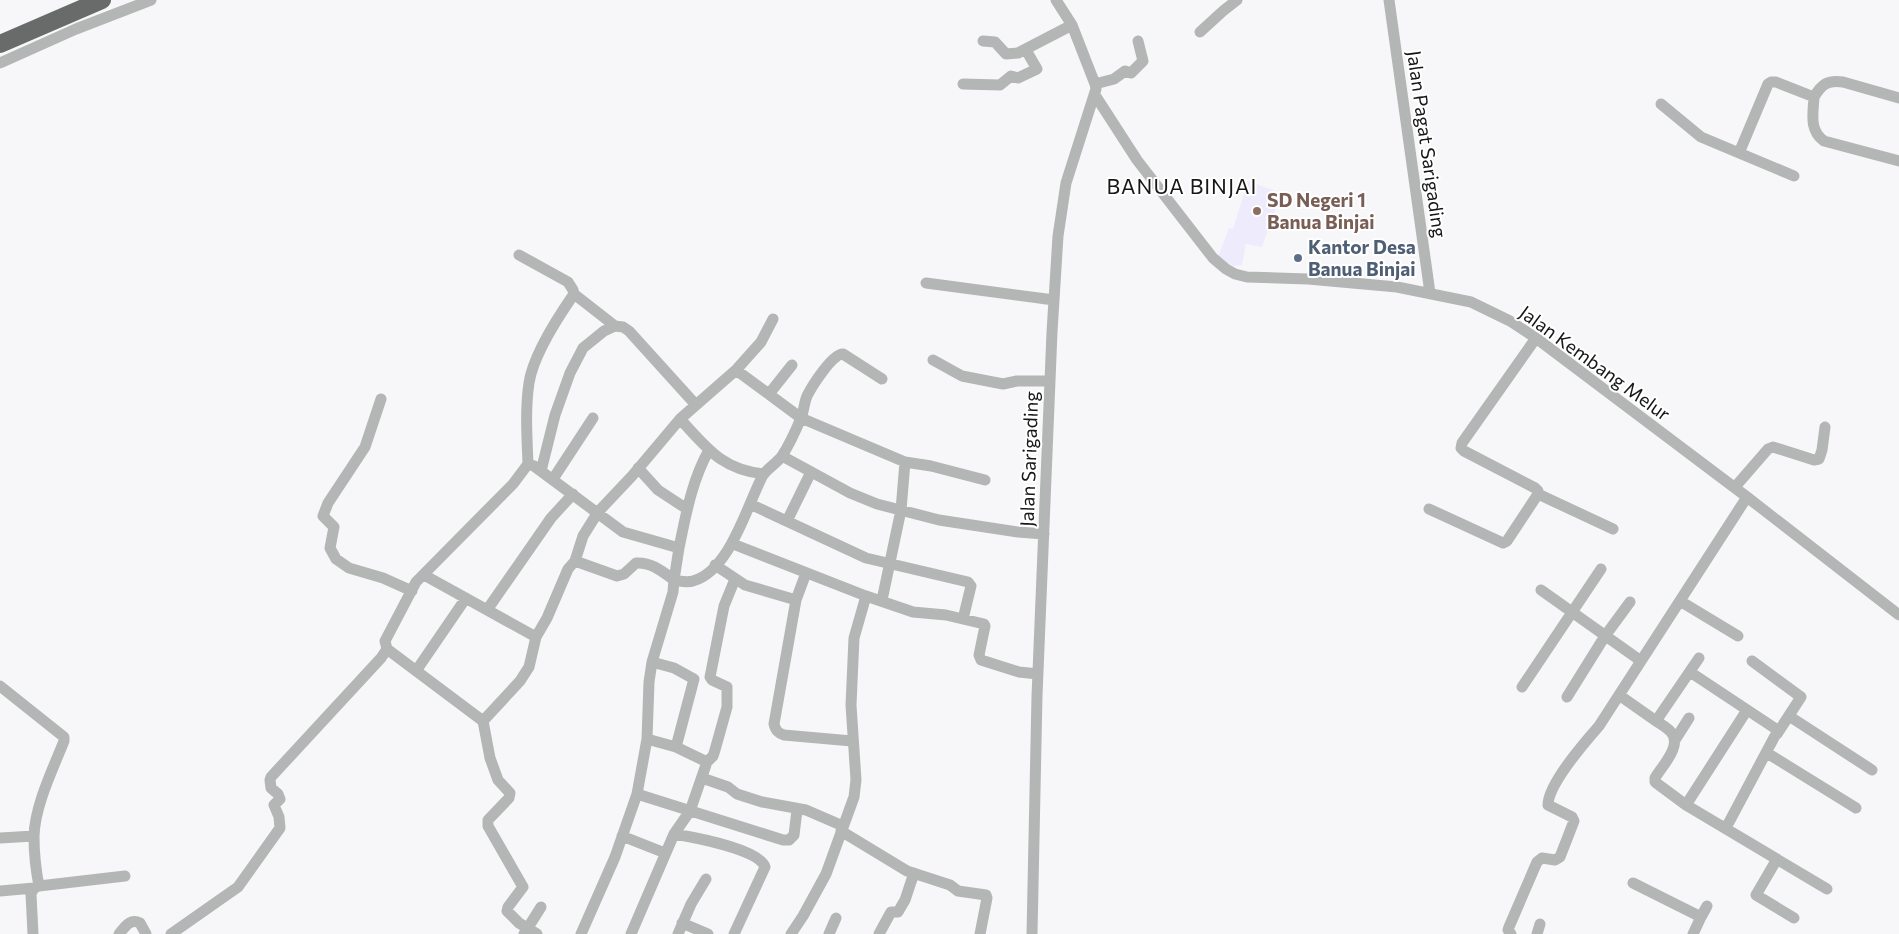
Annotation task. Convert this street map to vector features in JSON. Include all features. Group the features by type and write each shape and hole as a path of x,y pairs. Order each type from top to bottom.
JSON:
{"highway":[{"path":"0,44 102,0"}],"street":[{"path":"0,63 76,29 151,0"},
{"path":"1056,0 1072,25 1095,89 1125,71 1131,73 1143,61 1138,41"},
{"path":"1200,32 1237,0"},
{"name":"Jalan Pagat Sarigading","path":"1388,0 1430,293"},
{"path":"983,41 995,42 1006,54 1018,53 1072,25"},
{"path":"963,84 1000,85 1011,76 1018,78 1037,69 1026,50"},
{"path":"1899,98 1843,82 1833,81 1826,82 1820,87 1814,97 1814,130 1816,136 1824,141 1899,161"},
{"path":"1739,152 1768,84 1776,82 1814,97"},
{"name":"Jalan Kembang Melur","path":"1095,89 1137,160 1213,258 1226,269 1234,274 1247,277 1308,279 1397,287 1430,293 1471,302 1510,321 1536,338 1735,487 1899,614"},
{"name":"Jalan Sarigading","path":"1032,934 1038,674 1058,236 1066,183 1095,89"},
{"path":"1661,104 1701,137 1794,176"},
{"path":"519,255 568,282 574,294 615,326 623,327 630,331 696,405"},
{"path":"926,283 1054,300"},
{"path":"541,907 527,930 508,912 508,906 522,887 488,823 509,798 510,793 498,780 490,758 483,721 387,649 385,641 416,582 506,491 528,464 526,408 529,381 543,345 574,294"},
{"path":"483,721 529,667 536,637 547,618 568,569 575,561 583,536 598,512 680,419 736,370 761,342 773,318"},
{"path":"541,471 555,415 570,372 583,348 604,331 615,326"},
{"path":"1536,338 1462,443 1462,448 1464,451 1535,488 1538,494 1613,530"},
{"path":"575,561 617,576 624,574 636,562 658,568 674,580 694,581 702,577 715,566 733,544 764,474 782,456 801,418 807,397 823,371 840,354 882,379"},
{"path":"934,360 962,376 1003,384 1017,381 1050,381"},
{"path":"769,394 792,365"},
{"path":"736,370 801,418 905,462 931,466 985,480"},
{"path":"381,399 365,447 328,503 323,516 334,527 330,548 336,559 349,568 383,578 412,591"},
{"path":"553,479 593,418"},
{"path":"680,419 709,450 727,464 750,472 764,474"},
{"path":"1735,487 1768,449 1774,447 1814,460 1819,459 1826,427"},
{"path":"581,934 638,794 647,739 649,682 652,662 673,592 679,548 698,468 709,450"},
{"path":"782,456 850,493 877,504 948,521 1025,533 1044,534"},
{"path":"882,600 901,510 905,462"},
{"path":"528,464 553,479 598,512 608,523 623,532 679,548"},
{"path":"638,468 658,490 687,509"},
{"path":"787,521 811,472"},
{"path":"487,610 551,518 573,494"},
{"path":"1429,509 1503,543 1507,541 1538,494"},
{"path":"1511,934 1508,930 1509,927 1536,862 1542,858 1555,860 1560,857 1574,821 1572,817 1549,806 1548,800 1574,754 1599,726 1747,497"},
{"path":"750,504 866,558 971,584 963,619"},
{"path":"733,544 866,596 913,612 981,622 985,626 979,655 981,660 1019,672 1038,674"},
{"path":"715,566 745,585 796,600"},
{"path":"1522,687 1601,569"},
{"path":"806,573 796,600 778,694 775,729 784,735 852,741"},
{"path":"424,575 536,637"},
{"path":"631,934 674,834 690,811 707,762 713,756 715,750 727,707 727,686 712,680 710,677 724,606 735,579"},
{"path":"1541,590 1641,661"},
{"path":"791,934 826,874 854,797 856,780 851,705 854,638 866,596"},
{"path":"416,671 466,598"},
{"path":"1680,601 1738,636"},
{"path":"1567,697 1605,636 1630,602"},
{"path":"171,934 238,887 280,828 279,817 274,805 280,799 278,794 270,788 271,777 387,649"},
{"path":"1656,721 1699,658"},
{"path":"1723,826 1726,826 1776,734 1801,697 1752,661"},
{"path":"652,662 674,668 694,679 676,748"},
{"path":"1690,672 1776,729 1776,734"},
{"path":"0,686 64,737 50,774 34,836 37,887 31,894 33,934"},
{"path":"1619,695 1670,730 1675,740"},
{"path":"1686,804 1747,710"},
{"path":"1789,716 1872,770"},
{"path":"1689,718 1675,740 1674,748 1654,780 1656,783 1686,804 1826,889"},
{"path":"647,739 676,748 707,762"},
{"path":"1767,753 1856,808"},
{"path":"702,778 728,788 737,794 797,810 806,810 842,828 893,863 914,873 950,885 958,891 986,895 980,934"},
{"path":"638,794 783,840 790,840 794,835 797,810"},
{"path":"674,834 704,839 745,852 758,858 765,864 766,866 734,934"},
{"path":"0,838 34,836"},
{"path":"622,836 665,854"},
{"path":"1777,859 1751,892 1794,918"},
{"path":"879,934 891,912 898,912 905,900 914,873"},
{"path":"0,891 125,876"},
{"path":"706,879 691,904 680,928 708,934"},
{"path":"1634,883 1701,917"},
{"path":"1693,934 1707,906"},
{"path":"829,934 836,918"},
{"path":"119,934 133,921 140,923 146,934"}],"shaded area":[{"name":"SD Negeri 1 Banua Binjai","path":"1248,181 1281,193 1262,247 1246,244 1242,265 1233,266 1218,257 1229,228 1233,229"}],"place":[{"name":"SD Negeri 1 Banua Binjai","path":"1257,211"},
{"name":"Kantor Desa Banua Binjai","path":"1298,258"}],"district":[{"name":"BANUA BINJAI","path":"1182,187"}]}
